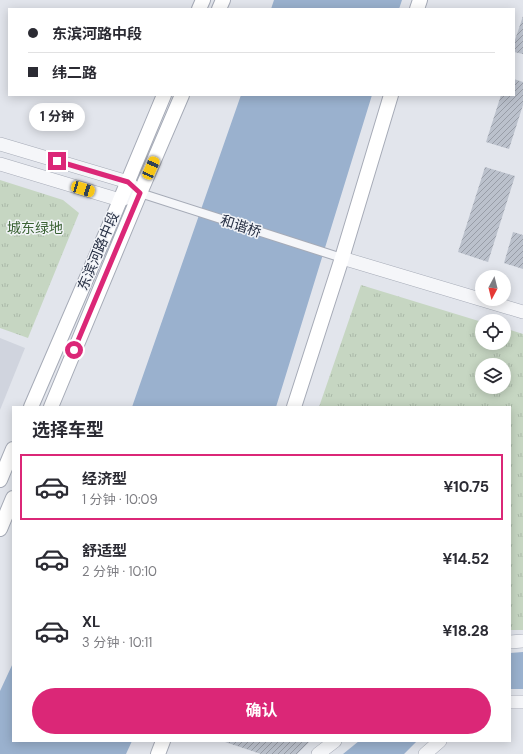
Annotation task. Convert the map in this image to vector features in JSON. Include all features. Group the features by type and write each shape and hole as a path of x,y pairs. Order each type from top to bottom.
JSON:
{"main road":[{"name":"东滨河路中段","path":"31,406 164,96"},
{"name":"东滨河路中段","path":"51,406 182,96"},
{"path":"294,406 342,258 391,96"},
{"path":"0,480 12,451"},
{"path":"0,529 12,500"},
{"path":"158,754 163,742"}],"street":[{"path":"0,144 128,182 140,193 120,200 0,164"},
{"name":"和谐桥","path":"140,193 342,258"},
{"path":"342,258 523,312"},
{"path":"511,642 523,641"},
{"path":"511,702 523,702"},
{"path":"318,754 334,742"},
{"path":"425,754 439,742"}],"shaded area":[{"path":"0,338 25,348 0,410"}],"green space":[{"name":"城东绿地","path":"0,180 63,200 79,213 28,338 0,328"},
{"path":"361,285 475,320 475,350 511,350 511,330 523,334 523,630 511,630 511,406 319,406"}],"water":[{"path":"274,0 402,0 399,8 271,8"},
{"path":"241,96 372,96 276,406 132,406"},
{"path":"523,652 523,689 511,689 511,653"},
{"path":"12,665 12,742 132,742 126,754 0,754 0,691"},
{"path":"358,742 416,742 404,754 343,754"}],"building":[{"path":"523,16 523,54 515,52 515,40"},
{"path":"515,79 523,82 523,105 509,149 486,142 501,96 515,96"},
{"path":"485,167 515,176 488,262 458,252"},
{"path":"513,232 523,235 523,269 504,263"},
{"path":"225,742 309,742 297,754 261,754"}],"route":[{"path":"57,161 128,182 140,193 74,350"}]}
